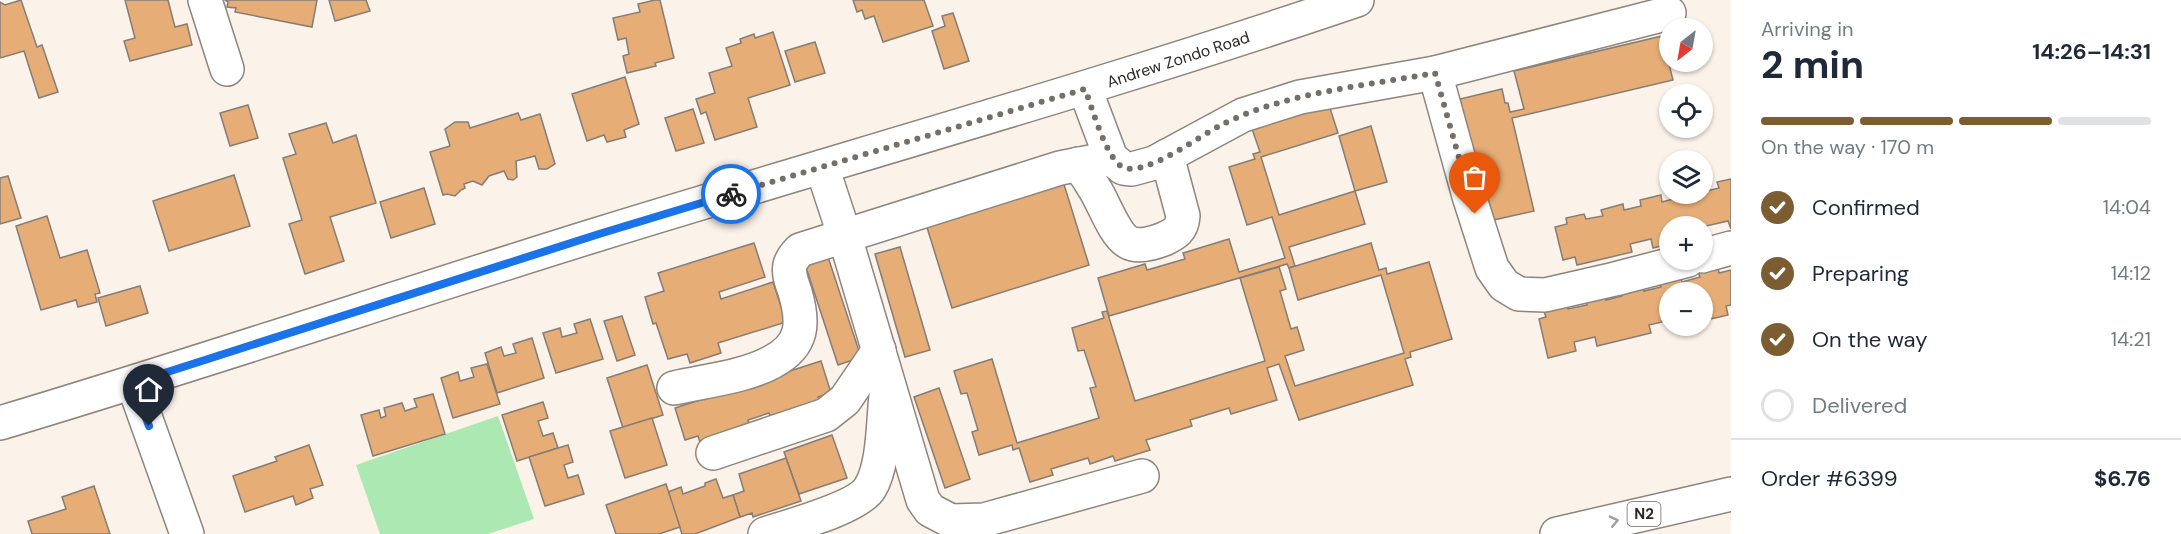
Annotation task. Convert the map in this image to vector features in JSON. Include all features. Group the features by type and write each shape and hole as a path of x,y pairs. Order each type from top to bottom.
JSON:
{"main road":[{"path":"206,0 227,69"},
{"name":"Andrew Zondo Road","path":"0,423 133,383 599,234 1085,89 1357,0"},
{"path":"1085,89 1111,158 1123,168 1132,169 1154,163 1211,130 1243,115 1300,97 1435,73 1669,14"},
{"path":"1435,73 1469,196 1492,267 1504,285 1519,294 1545,295 1659,268"},
{"path":"1078,164 1099,195 1116,231 1126,242 1139,245 1159,241 1176,234 1183,223 1184,216 1167,156"},
{"path":"674,388 742,372 770,363 787,353 797,339 801,327 800,309 789,273 793,257 800,249 845,237 998,187 1078,164 1111,158"},
{"path":"822,167 923,500 930,510 951,521 984,520 1142,476"},
{"path":"1713,252 1731,248"},
{"path":"713,453 826,416 883,365"},
{"path":"765,534 834,511 863,496 870,489 879,461 883,365"},
{"path":"133,383 187,534"},
{"name":"N2","path":"1557,534 1731,494"}],"green space":[{"path":"498,416 534,519 488,534 380,534 356,465"}],"building":[{"path":"21,0 37,47 42,45 58,92 39,98 24,51 0,58 0,2 5,5"},
{"path":"125,0 168,0 175,27 187,24 192,45 130,61 124,41 135,38"},
{"path":"225,0 317,0 312,27 235,12 236,8 227,7 228,2"},
{"path":"329,0 366,0 370,11 335,21"},
{"path":"660,0 674,58 655,63 656,66 627,73 623,56 629,54 626,38 618,40 613,18 640,12 638,4"},
{"path":"853,0 924,0 933,26 883,42 874,16 865,19 862,10 857,12"},
{"path":"953,13 969,61 944,69 932,31 945,26 942,16"},
{"path":"773,32 790,85 748,98 757,127 715,140 706,112 701,114 696,99 715,93 709,73 732,66 726,48 741,43 740,39 754,34 755,38"},
{"path":"1659,37 1659,72 1671,72 1673,80 1512,118 1534,211 1489,221 1460,99 1502,89 1510,112 1524,109 1514,71"},
{"path":"815,42 825,73 795,82 785,51"},
{"path":"625,77 639,124 624,130 626,137 607,142 604,135 587,141 572,94"},
{"path":"1328,102 1338,133 1261,157 1279,215 1355,191 1365,224 1289,247 1295,266 1289,268 1287,264 1109,316 1098,278 1145,264 1147,270 1185,259 1183,253 1229,239 1239,272 1285,258 1272,217 1247,225 1229,167 1255,159 1253,154 1260,152 1251,126"},
{"path":"248,105 258,138 230,146 220,113"},
{"path":"693,109 704,143 676,151 665,118"},
{"path":"518,113 521,120 540,114 555,164 547,169 539,169 535,156 516,161 517,177 513,180 508,179 504,171 489,176 482,185 473,181 464,184 465,188 455,196 443,195 430,152 450,146 445,129 455,122 468,122 470,128"},
{"path":"326,123 333,143 356,135 376,203 330,217 344,261 305,274 289,224 302,220 283,158 296,154 289,134"},
{"path":"1371,126 1387,182 1355,191 1339,136"},
{"path":"234,175 250,226 169,251 153,201"},
{"path":"8,176 21,218 0,224 0,178"},
{"path":"1062,178 1089,265 952,308 925,221"},
{"path":"1731,179 1731,229 1728,221 1713,224 1713,216 1659,216 1659,247 1653,248 1651,239 1630,244 1632,252 1577,265 1575,257 1563,260 1555,227 1567,224 1566,218 1584,214 1586,219 1603,216 1601,210 1623,204 1624,210 1641,206 1640,200 1659,195 1659,204 1713,204 1713,189 1719,188 1717,182"},
{"path":"424,188 435,224 391,238 380,202"},
{"path":"47,216 60,258 87,250 100,293 95,294 97,302 78,307 76,300 41,310 16,226"},
{"path":"754,243 765,277 719,292 721,299 773,282 786,322 718,343 721,353 690,363 687,354 668,359 656,323 653,324 645,297 664,291 658,273"},
{"path":"1371,243 1379,270 1386,268 1387,274 1429,262 1452,339 1410,352 1411,357 1405,359 1413,385 1299,420 1279,364 1267,368 1277,400 1231,414 1229,408 1190,420 1192,426 1146,440 1150,450 1115,461 1113,456 1090,464 1088,458 1051,469 1053,475 1030,482 1019,448 1013,450 1012,445 979,455 972,432 978,430 967,393 961,394 954,371 992,359 1017,443 1099,418 1090,388 1096,387 1084,350 1078,351 1072,328 1104,318 1102,312 1107,311 1135,401 1265,361 1240,278 1279,267 1286,289 1280,291 1291,329 1297,327 1304,350 1285,356 1295,386 1404,353 1381,275 1298,300 1289,268"},
{"path":"900,247 930,350 905,357 875,254"},
{"path":"827,254 861,357 838,365 804,261"},
{"path":"1718,267 1719,273 1731,270 1731,305 1726,306 1728,315 1713,318 1713,282 1682,282 1700,277 1698,272"},
{"path":"1680,275 1682,282 1659,281"},
{"path":"1642,285 1644,291 1659,287 1659,323 1649,325 1651,333 1597,346 1595,337 1574,342 1576,351 1548,358 1539,319 1546,317 1543,309 1566,303 1568,309 1587,305 1585,299 1604,294 1606,300 1622,296 1621,290"},
{"path":"140,286 148,313 106,326 98,298"},
{"path":"622,316 635,355 617,361 604,321"},
{"path":"590,319 603,359 556,373 543,333 560,328 562,337 577,333 574,324"},
{"path":"532,338 544,378 497,393 485,353 501,347 504,356 516,353 513,344"},
{"path":"821,361 831,393 818,397 823,410 773,426 769,413 748,420 752,433 702,449 698,436 685,440 675,408"},
{"path":"487,364 500,404 453,418 441,378 458,372 460,381 474,377 471,368"},
{"path":"647,365 663,415 623,428 607,378"},
{"path":"939,388 970,479 945,488 914,397"},
{"path":"433,394 445,434 373,456 361,415 379,410 381,418 386,416 384,408 402,403 405,411 417,407 414,399"},
{"path":"543,402 548,418 538,421 543,436 553,433 558,448 517,461 502,415"},
{"path":"652,418 667,465 625,478 610,431"},
{"path":"832,435 847,478 799,494 784,452"},
{"path":"309,445 323,485 310,489 313,498 296,505 293,496 245,512 233,476 277,461 275,457"},
{"path":"568,445 573,462 564,465 568,478 578,475 584,494 545,506 529,457"},
{"path":"786,458 801,501 753,517 752,513 740,517 733,495 744,491 739,474"},
{"path":"716,479 723,498 733,495 740,517 695,534 682,534 668,492 681,487 683,494 705,486 705,483"},
{"path":"666,484 680,527 659,534 616,534 606,505"},
{"path":"94,486 110,534 32,534 28,521 66,509 62,497"}],"way so far":[{"path":"731,194 1085,89 1111,158 1123,168 1132,169 1154,163 1211,130 1243,115 1300,97 1435,73 1475,214"}],"route":[{"path":"149,426 133,383 731,194"}]}
